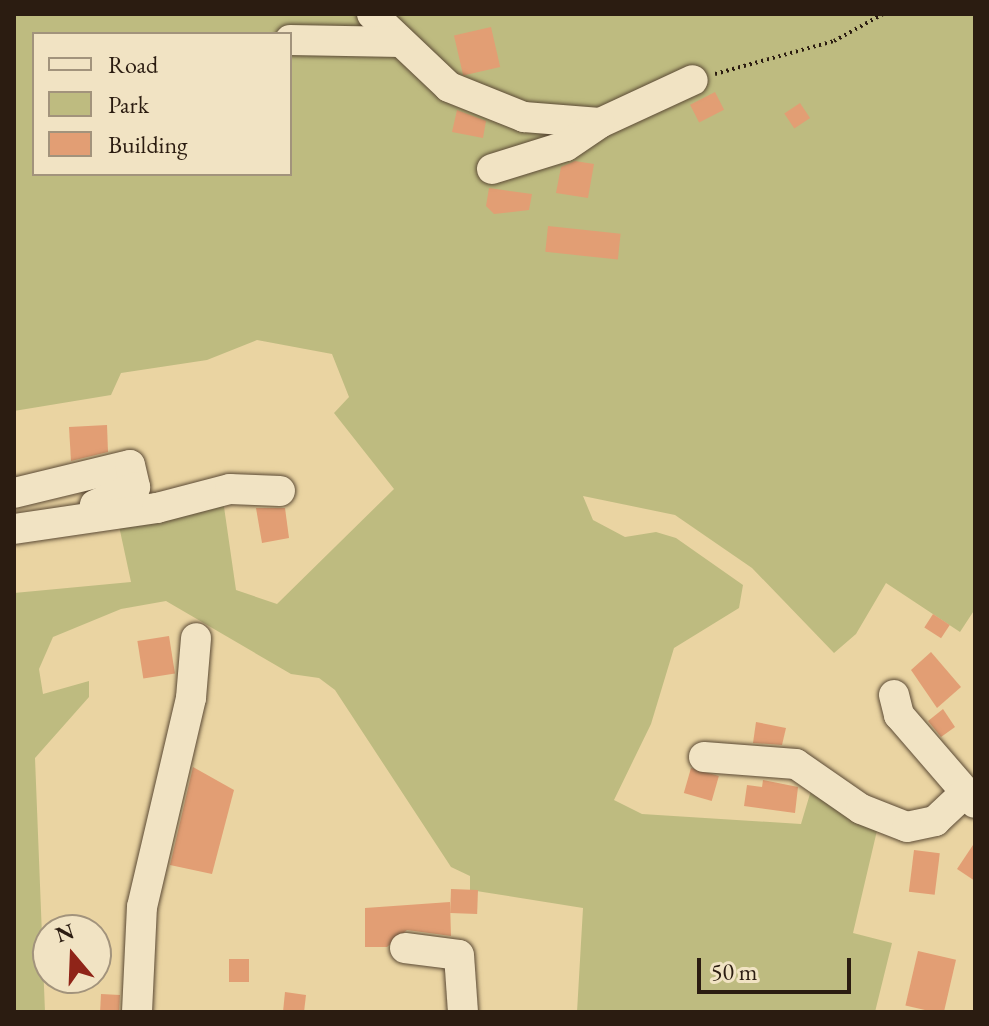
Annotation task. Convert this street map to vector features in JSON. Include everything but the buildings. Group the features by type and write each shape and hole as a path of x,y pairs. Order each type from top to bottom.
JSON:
{"street":[{"path":"372,14 431,74 472,100 524,117 600,123"},
{"path":"292,40 401,42"},
{"path":"492,169 566,146 600,123 693,80"},
{"path":"14,493 130,465 129,493 52,521"},
{"path":"14,529 157,508 230,489 280,491"},
{"path":"137,1012 142,907 191,698 196,638"},
{"path":"704,757 796,764 861,809 907,827 935,821 970,797 899,715 894,695"},
{"path":"405,948 459,955 463,1012"}],"path":[{"path":"693,80 834,41 883,14"}],"green space":[{"path":"14,14 975,14 975,609 960,632 886,583 856,634 834,653 752,568 675,515 583,496 593,520 625,537 656,532 676,538 743,585 739,608 674,648 651,724 614,800 642,814 801,824 815,777 879,822 853,933 892,943 875,1012 577,1012 583,908 470,890 470,876 451,867 335,690 319,678 291,674 166,601 121,609 53,637 39,669 43,694 89,681 89,697 35,758 41,914 32,914 32,994 44,994 45,1012 14,1012 14,593 131,582 116,512 222,493 236,590 277,604 394,489 334,413 349,397 332,354 257,340 207,360 121,373 111,395 14,411"}]}
